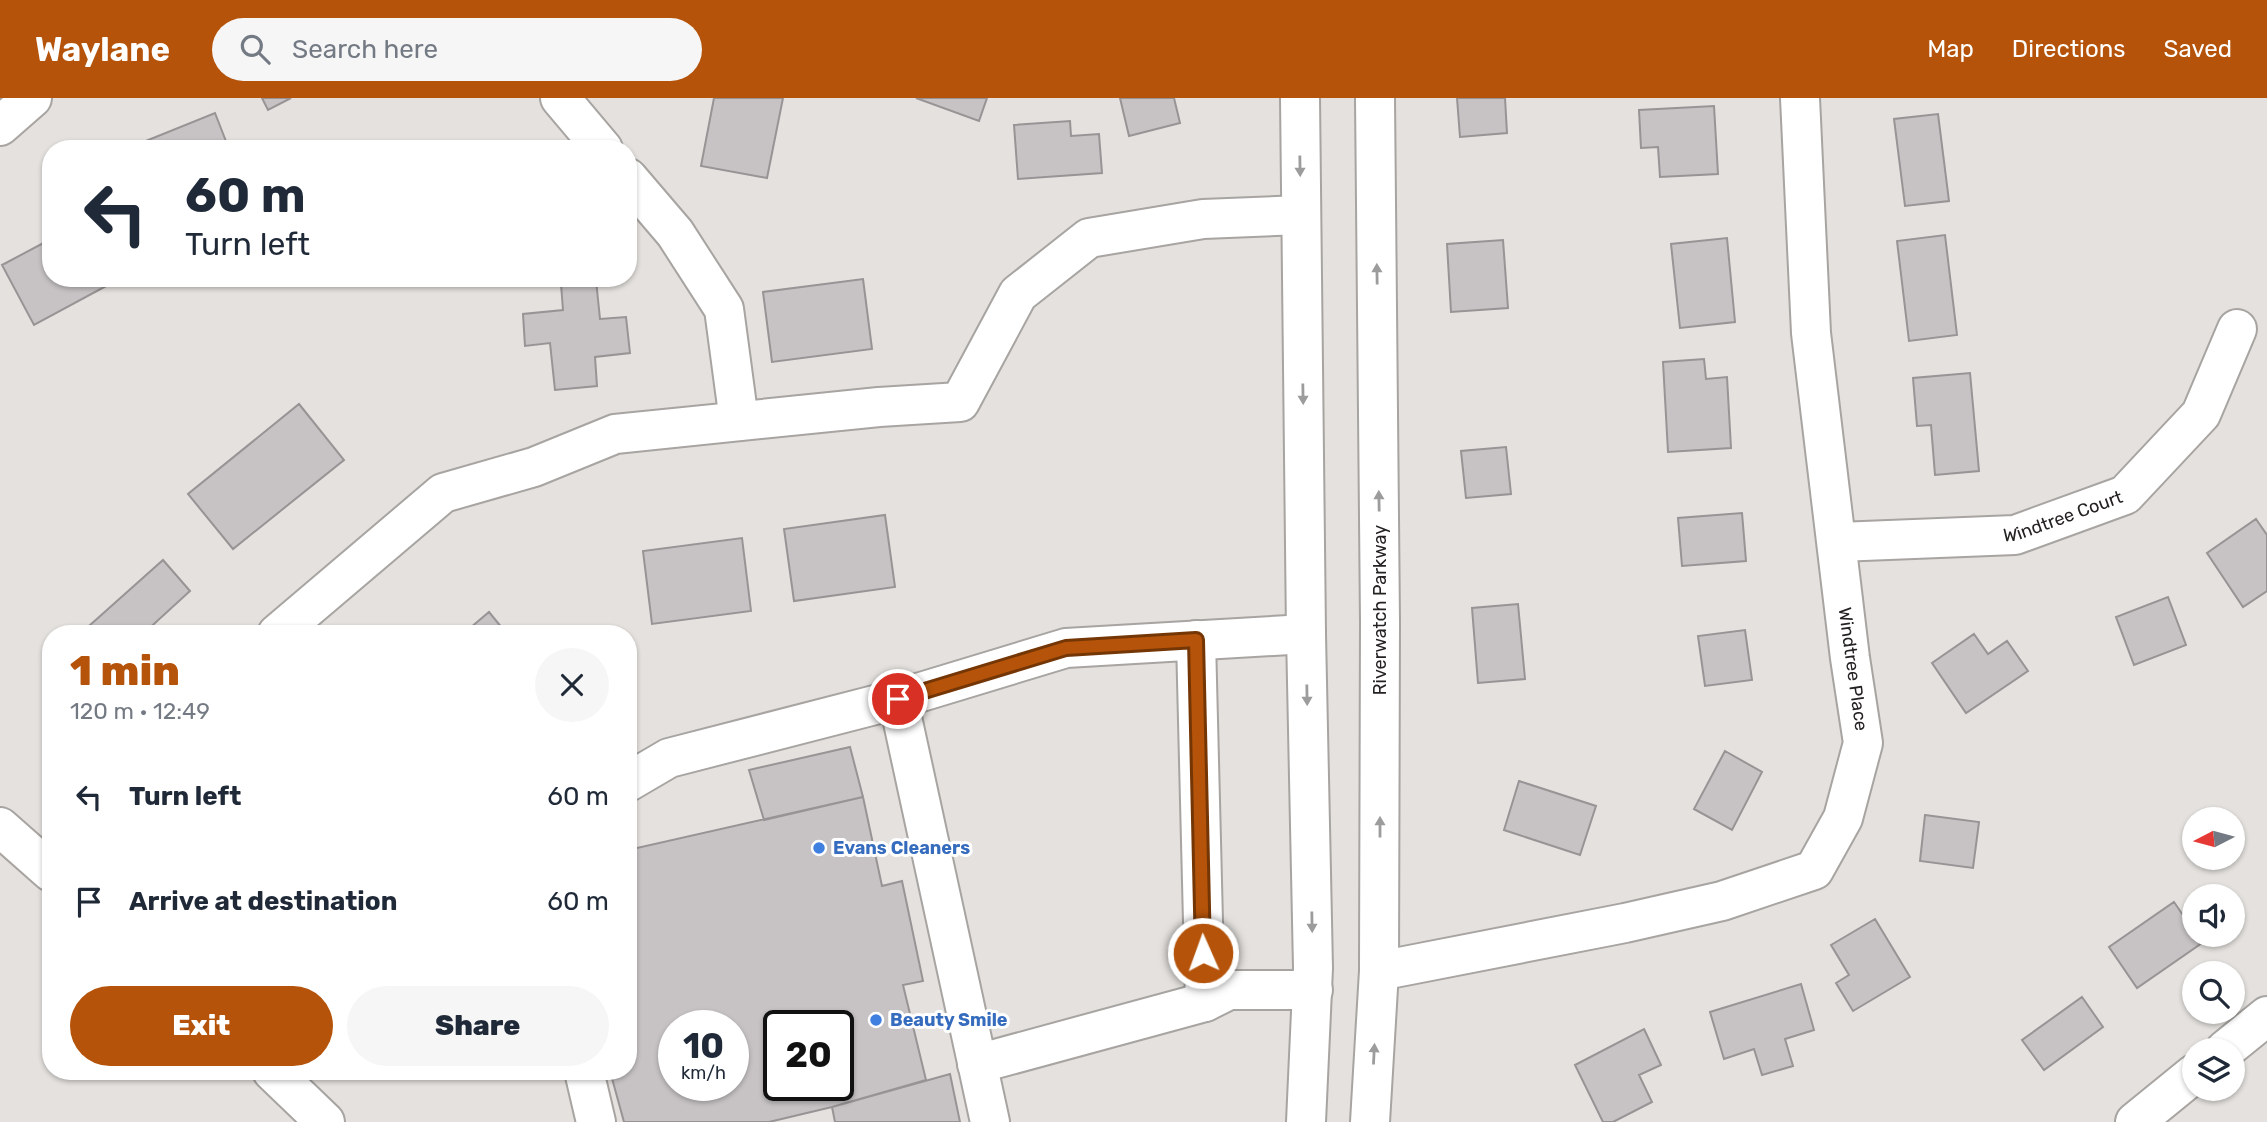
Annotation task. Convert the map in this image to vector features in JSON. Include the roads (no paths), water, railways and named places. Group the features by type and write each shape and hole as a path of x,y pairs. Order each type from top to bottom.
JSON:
{"street":[{"path":"0,126 32,98"},
{"path":"560,98 595,140"},
{"path":"1300,98 1313,990 1306,1122"},
{"name":"Riverwatch Parkway","path":"1370,1122 1379,971 1380,622 1375,98"},
{"name":"Windtree Place","path":"1379,971 1710,904 1814,870 1843,818 1863,743 1850,658 1811,333 1800,98"},
{"path":"637,189 675,233 723,309 739,421"},
{"path":"287,625 443,493 534,467 615,434 879,407 960,402 1018,294 1089,238 1203,219 1301,215"},
{"name":"Windtree Court","path":"1838,542 2015,535 2125,495 2201,414 2237,329"},
{"path":"637,777 669,758 898,699 1066,648 1306,634"},
{"path":"1196,640 1205,1002"},
{"path":"898,699 990,1122"},
{"path":"0,827 42,864"},
{"path":"977,1064 1205,1002 1229,990 1313,990"},
{"path":"2240,1038 2267,1016"},
{"path":"281,1080 325,1122"},
{"path":"586,1080 596,1122"},
{"path":"2142,1120 2182,1085"}],"place":[{"name":"Evans Cleaners","path":"819,848"},
{"name":"Beauty Smile","path":"876,1020"}]}
